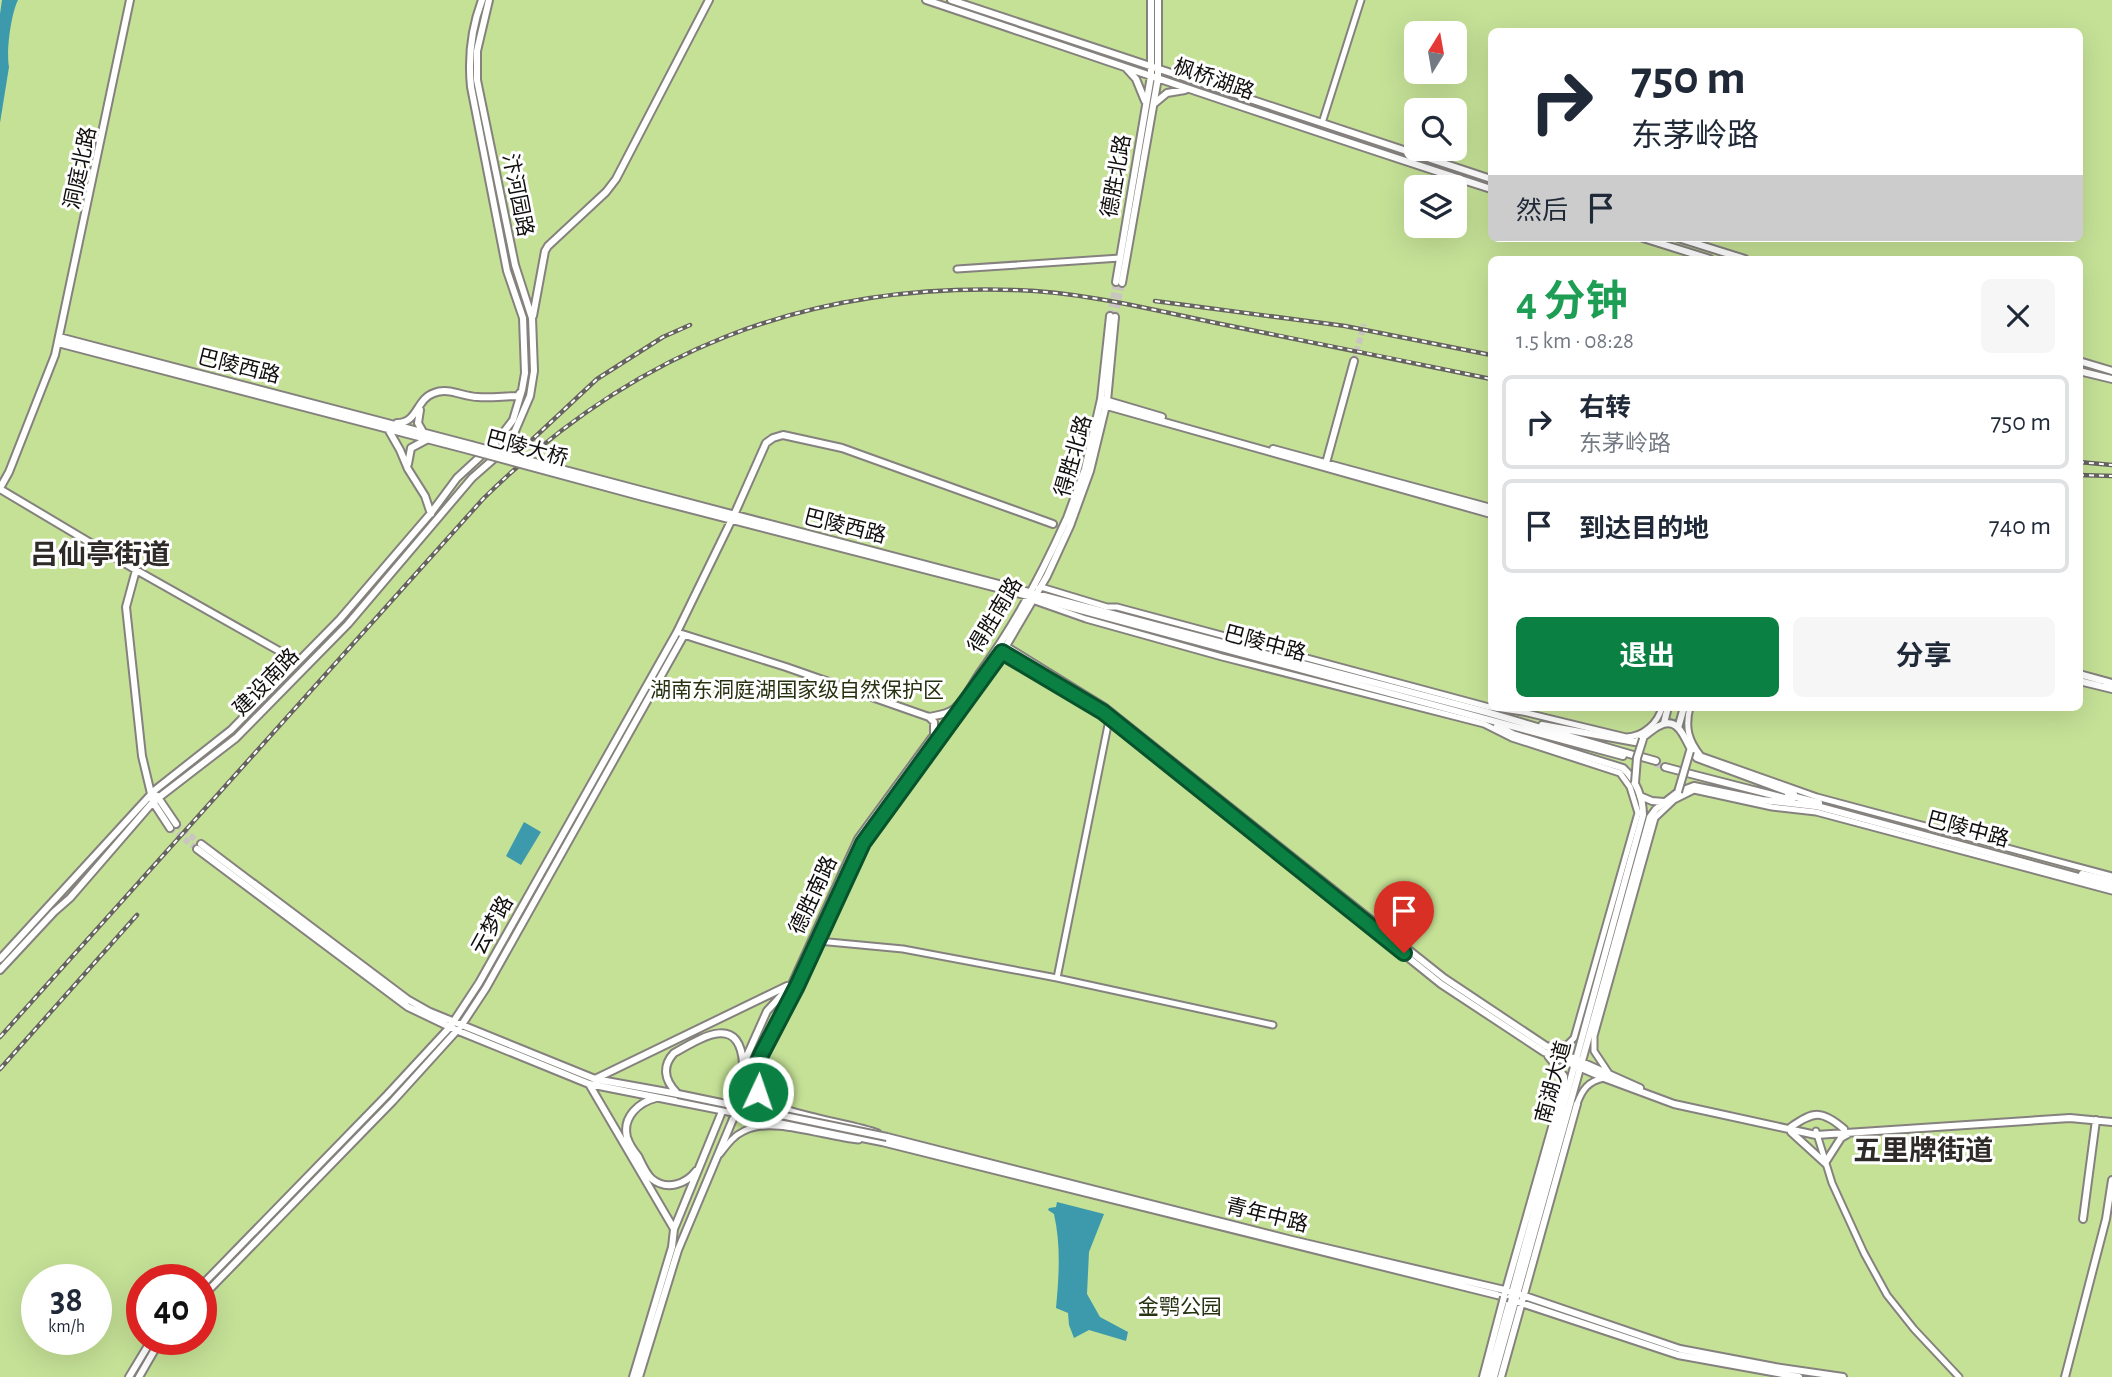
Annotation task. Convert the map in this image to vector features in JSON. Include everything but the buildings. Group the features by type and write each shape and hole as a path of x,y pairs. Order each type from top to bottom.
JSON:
{"main road":[{"name":"洞庭北路","path":"0,489 60,340 131,0"},
{"name":"汴河园路","path":"482,0 470,46 471,87 507,271 523,318 523,390"},
{"name":"汴河园路","path":"489,0 477,51 477,80 515,265 532,318 534,371 530,396"},
{"path":"532,318 545,251 616,179 709,0"},
{"name":"枫桥湖路","path":"926,0 1488,189"},
{"name":"枫桥湖路","path":"951,0 1488,178"},
{"path":"1151,0 1150,67 1155,77"},
{"path":"1155,77 1159,70 1158,0"},
{"path":"1125,67 1136,79 1150,105 1167,93 1188,90"},
{"name":"德胜北路","path":"1150,105 1120,258 1119,283 1155,77"},
{"path":"1656,242 1700,256"},
{"path":"1691,242 1735,256"},
{"name":"得胜北路","path":"1035,595 1048,576 1090,471 1104,403 1112,316"},
{"name":"巴陵西路","path":"60,340 388,426 410,429"},
{"path":"1326,463 1354,361"},
{"path":"2083,362 2112,370"},
{"path":"2083,372 2112,379"},
{"path":"438,520 430,513 425,496 408,469 388,426 404,423 414,416 424,398 435,392 450,391 475,397 518,396 523,390"},
{"name":"建设南路","path":"0,959 154,796 231,730 340,619 457,478 496,442 513,419 523,390"},
{"name":"建设南路","path":"0,970 70,898 154,796 236,738 348,624 472,478 497,456 515,431 530,396"},
{"path":"408,469 411,448 426,437 419,429 418,423 424,398"},
{"path":"1104,403 1488,507"},
{"path":"1104,403 1488,512"},
{"path":"1066,520 1085,469 1104,403"},
{"name":"巴陵西路","path":"388,426 402,433"},
{"name":"巴陵大桥","path":"410,429 426,437"},
{"name":"巴陵大桥","path":"402,433 470,448 643,494"},
{"path":"217,1282 393,1101 493,976 680,633 766,443 783,435 872,457 1053,524 1058,525 1074,514"},
{"path":"0,489 297,661"},
{"name":"巴陵西路","path":"643,494 1035,595"},
{"name":"得胜南路","path":"743,1097 863,843 1002,648 1035,595 1066,520"},
{"path":"1053,524 1059,537 1060,548"},
{"path":"136,570 126,607 142,756 154,796 173,826"},
{"name":"巴陵中路","path":"1035,595 1327,670 1632,757"},
{"name":"巴陵中路","path":"1035,595 1486,716 1628,742 1643,739"},
{"path":"680,633 929,717"},
{"path":"1002,648 1110,714 1444,978 1545,1049 1654,1095 1790,1129 1825,1163 1847,1131"},
{"name":"得胜南路","path":"929,717 947,714 956,707 1002,648"},
{"path":"2083,675 2112,683"},
{"path":"2083,682 2112,689"},
{"path":"1664,723 1667,711"},
{"path":"1678,728 1683,711"},
{"name":"巴陵中路","path":"1486,716 1513,734 1623,768 1640,796"},
{"name":"德胜南路","path":"729,1096 768,1011 792,984 858,839 934,735 934,722 929,717"},
{"path":"1618,919 1650,817 1678,792 1690,751 1686,738 1678,728 1664,723 1643,739 1634,783"},
{"name":"巴陵中路","path":"1690,751 1702,761 1766,782 1815,804"},
{"path":"1641,759 1655,762"},
{"name":"巴陵中路","path":"1666,765 2112,883"},
{"name":"巴陵中路","path":"1678,792 1694,786 1762,800 1815,804"},
{"path":"1640,796 1664,802"},
{"name":"南湖大道","path":"1492,1377 1618,919 1643,815 1640,796"},
{"path":"199,847 407,999 455,1026 592,1081 674,1229"},
{"path":"592,1081 792,984"},
{"path":"217,1270 455,1026"},
{"path":"678,1094 666,1075 667,1064 674,1053 694,1042 714,1033 728,1034 739,1043 744,1064"},
{"path":"1501,1377 1512,1297 1564,1085 1564,1076 1545,1049"},
{"path":"1579,1063 1604,1078 1674,1104 1816,1133 2070,1118 2112,1120"},
{"name":"青年中路","path":"592,1081 678,1094 885,1139 1512,1297 1680,1349 1843,1377"},
{"name":"青年中路","path":"592,1081 659,1098 885,1139"},
{"path":"659,1098 637,1107 626,1129 627,1139 648,1175 664,1185 677,1184 692,1176 701,1164"},
{"path":"1483,1377 1577,1104"},
{"path":"1790,1129 1809,1115 1830,1117 1847,1131 2070,1113 2112,1120"},
{"path":"633,1377 674,1229 722,1114"},
{"path":"639,1377 678,1250 733,1119"},
{"path":"2083,1219 2096,1120"},
{"path":"2065,1377 2106,1219 2112,1180"},
{"name":"青年中路","path":"1512,1297 1678,1355 1800,1377"},
{"path":"129,1377 142,1355"},
{"path":"139,1377 152,1355"}],"street":[{"path":"1322,123 1361,0"},
{"path":"957,269 1120,258"},
{"path":"1048,576 1050,587 1059,593 1488,707"},
{"path":"1035,595 1059,593"},
{"path":"1035,595 1222,657 1483,724 1512,738 1620,773 1637,804 1638,813 1629,848 1574,1038 1567,1045 1545,1049"},
{"path":"1283,652 1288,660"},
{"path":"1317,661 1327,670"},
{"path":"1516,711 1626,737 1640,734 1661,711"},
{"path":"1689,711 1686,722 1688,732 1694,748 1702,756 1817,797 2112,883"},
{"path":"1057,978 1110,714"},
{"path":"1614,1076 1596,1057 1594,1036 1655,818 1663,808 1685,793 1694,790 1772,807 1816,812 2112,883"},
{"path":"818,941 903,949 1057,978 1273,1025"},
{"path":"754,1071 758,1092 769,1104 787,1111 847,1123 885,1139"},
{"path":"1577,1104 1585,1088 1595,1080 1604,1078"},
{"path":"716,1159 738,1134 764,1125 852,1140 885,1139"},
{"path":"1816,1133 1825,1163 1864,1253 1887,1295 1914,1329 1959,1377"}],"green space":[{"name":"湖南东洞庭湖国家级自然保护区","path":"0,0 2112,0 2112,1377 0,1377"}],"water":[{"path":"2,0 18,0 10,33 9,67 0,123 0,14"},
{"path":"524,822 541,832 521,865 506,856"},
{"path":"1057,1202 1104,1214 1089,1252 1087,1294 1100,1317 1128,1332 1126,1341 1089,1330 1074,1338 1068,1313 1056,1308 1058,1237 1054,1214 1048,1210 1056,1207"}],"tunnel":[{"path":"1110,316 1116,282"},
{"path":"1115,317 1122,283"},
{"path":"1354,361 1364,324"},
{"path":"1655,764 1665,767"},
{"path":"1680,767 1688,769"},
{"path":"176,824 201,844"},
{"path":"170,828 197,849"}],"railway":[{"path":"0,1037 483,499 540,448 599,403 661,366 726,337 793,314 863,299 937,291 1040,291 1118,302 1488,378"},
{"path":"1155,301 1345,326 1488,354"},
{"path":"520,451 597,379 663,337 690,325"},
{"path":"2083,462 2112,465"},
{"path":"2083,475 2112,476"},
{"path":"0,1069 137,915"}],"district":[{"name":"吕仙亭街道","path":"100,554"},
{"name":"五里牌街道","path":"1923,1150"}],"route":[{"path":"758,1092 754,1071 797,986 863,843 1002,652 1103,712 1404,953"}],"park label":[{"name":"金鹗公园","path":"1180,1307"}]}
